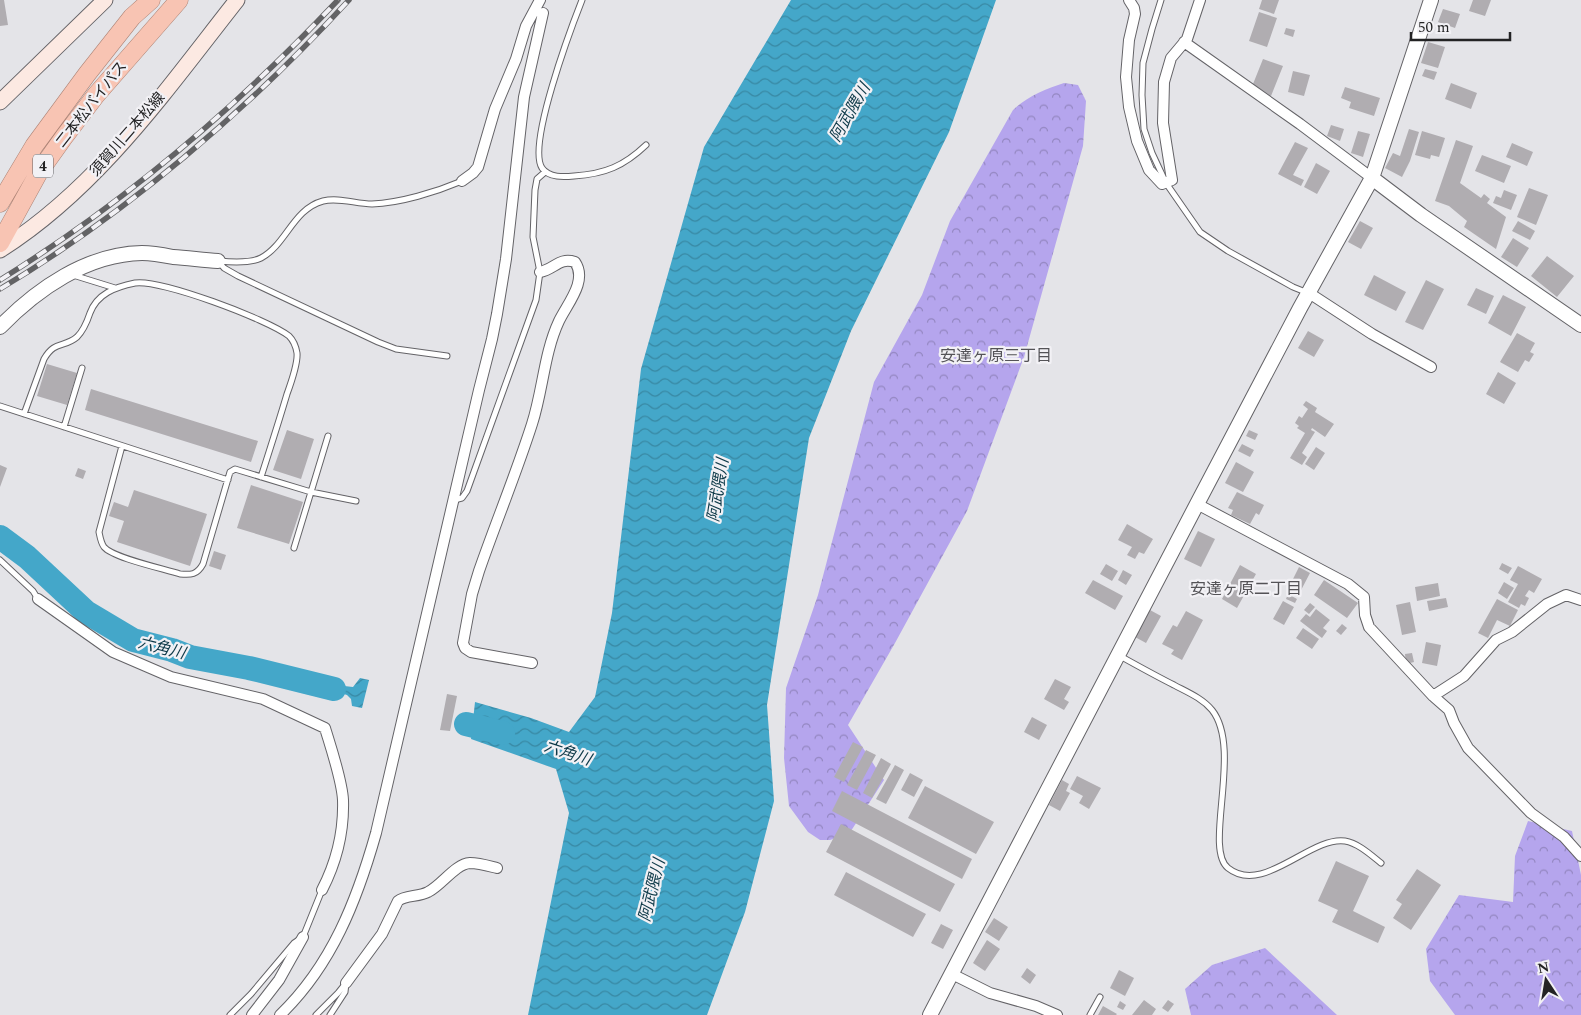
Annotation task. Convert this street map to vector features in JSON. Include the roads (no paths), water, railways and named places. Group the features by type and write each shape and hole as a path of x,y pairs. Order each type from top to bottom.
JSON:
{"highway":[{"name":"二本松バイパス","path":"0,203 34,146 87,74 132,17 151,0"},
{"name":"二本松バイパス","path":"0,243 39,172 96,96 179,0"}],"main road":[{"path":"0,102 105,0"},
{"name":"須賀川二本松線","path":"0,250 28,232 88,180 137,124 237,0"}],"street":[{"path":"462,181 473,174 478,167 495,109 516,59 529,19 540,0"},
{"path":"1129,0 1135,14 1129,40 1126,77 1129,107 1137,141 1149,170 1162,184 1172,180 1163,123 1164,82 1171,58 1187,39 1200,0"},
{"path":"930,1015 1197,504 1372,178 1431,0"},
{"path":"280,1015 294,1002 324,960 349,915 363,879 376,833 497,314 506,259 524,97 543,13"},
{"path":"1184,42 1300,124 1421,215 1581,324"},
{"path":"0,327 20,306 44,288 103,258 144,253 218,261"},
{"path":"532,663 471,652 464,648 463,643 478,571 506,499 532,422 554,332 578,286 579,271 575,262 560,261 548,270 540,272"},
{"path":"1309,293 1372,334 1432,368"},
{"path":"1197,504 1357,591 1364,597 1365,615 1369,626 1433,696 1449,710 1468,748 1531,813 1564,837 1581,856"},
{"path":"1433,696 1464,676 1496,640 1512,632 1547,604 1566,595 1581,600"},
{"path":"38,599 114,652 171,677 263,699 325,728 343,798 340,843 334,864 322,890"},
{"path":"346,983 382,934 401,898 426,893 462,865 477,864 498,868"},
{"path":"252,1015 279,980 303,938"},
{"path":"952,974 990,993 1036,1006 1057,1015"}],"lane":[{"path":"543,13 544,0"},
{"path":"582,0 544,117 538,152 539,161 545,172 555,176 566,177 617,167 632,158 646,145"},
{"path":"1161,0 1143,63 1142,95 1144,129 1152,153 1166,183 1200,232 1228,251 1293,287 1309,293"},
{"path":"454,500 462,498 467,491 536,300 540,272 533,229 537,180 545,172"},
{"path":"218,261 232,262 259,259 278,243 302,214 322,201 343,200 372,204 394,201 447,187 462,181"},
{"path":"218,261 224,268 238,276 378,342 396,349 447,356"},
{"path":"70,274 116,289"},
{"path":"24,414 48,351 52,347 78,336 84,328 95,302 102,295 135,283 155,285 212,301 244,314 290,337 297,353 292,381 261,477"},
{"path":"64,427 82,368"},
{"path":"0,406 228,480"},
{"path":"294,548 328,436"},
{"path":"122,446 98,532 105,548 115,554 180,574 189,575 196,573 203,564 230,472 235,470 311,492 356,501"},
{"path":"0,560 38,599"},
{"path":"1118,655 1199,699 1212,710 1219,723 1224,738 1226,754 1221,809 1220,851 1226,867 1246,876 1259,874 1319,847 1333,842 1346,841 1357,846 1381,863"},
{"path":"230,1015 251,994 294,943 303,938 322,890"},
{"path":"316,1015 346,983"},
{"path":"330,1015 345,992 346,983"},
{"path":"1090,1015 1100,997"}],"water":[{"name":"阿武隈川","path":"791,0 996,0 949,132 851,331 809,438 767,705 774,801 745,912 707,1015 528,1015 569,813 556,769 471,739 475,702 531,718 569,732 595,697 612,613 641,369 704,147"},
{"path":"360,678 369,680 362,708 352,706 351,699 347,695 301,681 353,687"}],"waterway":[{"name":"六角川","path":"0,537 27,557 86,612 133,640 172,650 190,657 249,668 334,689"},
{"name":"六角川","path":"466,724 503,733"}],"railway":[{"path":"0,280 91,219 178,151 260,78 338,0"},
{"path":"0,289 94,227 185,157 311,41 349,0"}],"district":[{"name":"安達ヶ原三丁目","path":"996,355"},
{"name":"安達ヶ原二丁目","path":"1246,588"}]}
